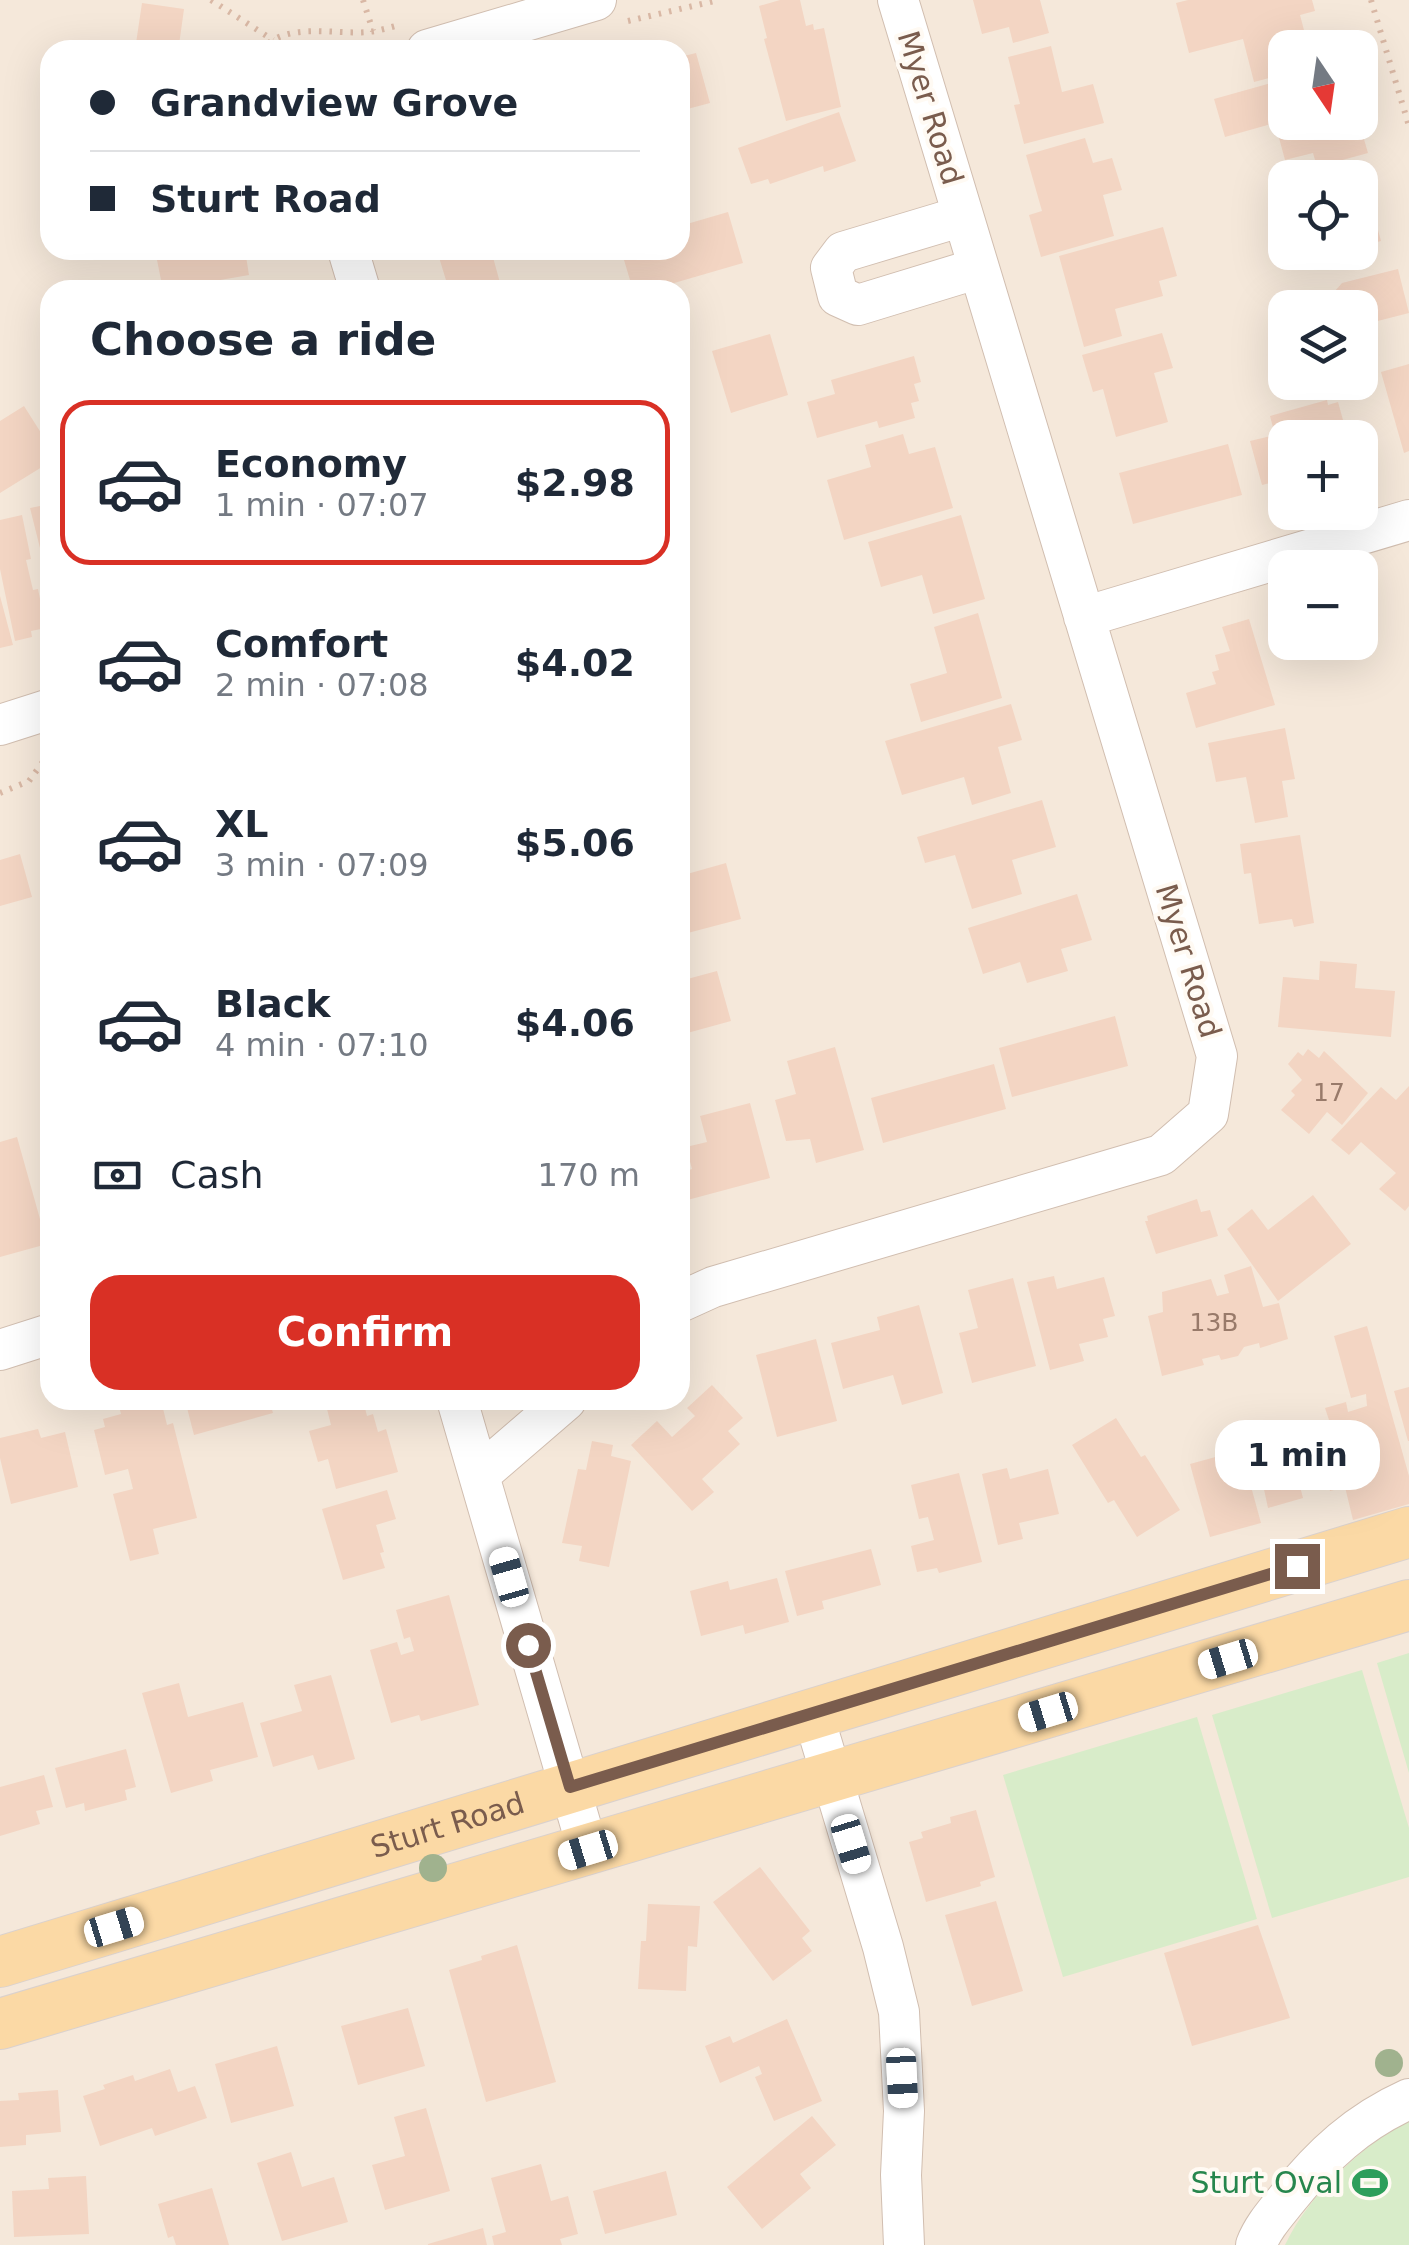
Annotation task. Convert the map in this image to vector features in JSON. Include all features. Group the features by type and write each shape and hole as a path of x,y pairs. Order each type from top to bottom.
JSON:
{"main road":[{"name":"Sturt Road","path":"0,1962 1409,1532"},
{"path":"0,2024 1409,1605"}],"street":[{"path":"416,37 596,0"},
{"name":"Myer Road","path":"690,1297 713,1287 1161,1156 1208,1114 1217,1056 898,0"},
{"name":"Myer Road","path":"963,216 843,252 831,268 838,296 858,304 979,268"},
{"path":"1084,617 1409,520"},
{"path":"0,725 40,712"},
{"path":"0,1350 40,1337"},
{"path":"459,1410 588,1850"},
{"path":"479,1475 554,1410"},
{"path":"813,1714 899,2012 904,2245"},
{"path":"1256,2245 1262,2230 1320,2157 1375,2114 1409,2099"}],"path":[{"path":"211,0 273,40 296,32 373,31 416,37"},
{"path":"363,0 373,31"},
{"path":"1371,0 1409,126"},
{"path":"0,793 29,781 40,766"}],"shaded area":[{"path":"0,0 1409,0 1409,2245 0,2245"}],"green space":[{"path":"1409,1653 1409,1773 1377,1663"},
{"path":"1362,1670 1409,1828 1409,1877 1272,1918 1212,1715"},
{"path":"1197,1717 1257,1919 1063,1977 1003,1775"},
{"name":"Sturt Oval","path":"1409,2118 1409,2245 1285,2245 1308,2207 1338,2173"}],"building":[{"path":"800,0 806,26 813,24 814,30 824,28 841,107 786,121 759,6"},
{"path":"973,0 1040,0 1049,33 1013,43 1009,27 982,34"},
{"path":"1312,0 1315,11 1300,15 1304,30 1268,30 1268,78 1254,82 1243,39 1189,53 1176,3"},
{"path":"142,3 184,9 180,40 136,40"},
{"path":"1051,46 1062,92 1093,84 1104,123 1024,144 1014,105 1020,104 1008,57"},
{"path":"696,53 710,103 690,108 690,54"},
{"path":"1268,84 1268,125 1225,137 1214,99"},
{"path":"839,112 856,161 824,172 823,166 770,184 768,179 751,184 738,148"},
{"path":"1085,138 1093,163 1112,158 1122,190 1103,195 1114,236 1041,257 1029,215 1042,211 1026,155"},
{"path":"1280,140 1364,140 1368,153 1342,160 1315,160 1313,153 1285,160"},
{"path":"728,212 743,263 684,280 630,280 624,260 690,260 690,223"},
{"path":"1163,227 1177,276 1159,281 1163,296 1115,309 1122,336 1084,347 1059,256"},
{"path":"157,260 247,260 249,275 220,280 161,280"},
{"path":"440,260 494,260 499,280 446,280"},
{"path":"1398,269 1409,313 1378,321 1378,290 1336,290 1342,283"},
{"path":"1162,333 1173,368 1154,373 1168,422 1116,437 1103,389 1093,392 1082,355"},
{"path":"770,334 788,395 731,413 712,351"},
{"path":"914,356 921,382 914,384 919,401 911,403 915,418 879,428 877,421 817,438 807,402 835,394 831,380"},
{"path":"1409,364 1409,451 1404,453 1381,372"},
{"path":"1327,400 1328,405 1338,402 1343,420 1271,420 1270,416"},
{"path":"24,406 40,431 40,468 0,493 0,421"},
{"path":"903,434 909,454 935,447 953,508 844,540 827,480 871,467 865,445"},
{"path":"1268,437 1268,483 1262,485 1250,441"},
{"path":"1228,444 1242,495 1133,524 1119,473"},
{"path":"40,506 40,548 30,508"},
{"path":"22,515 31,559 26,560 33,590 38,589 40,599 40,629 31,631 32,637 15,641 0,569 0,520"},
{"path":"961,515 985,599 933,614 922,575 881,587 868,542"},
{"path":"0,596 13,645 0,648"},
{"path":"978,613 1002,698 921,722 910,684 947,673 934,627"},
{"path":"1249,619 1275,705 1196,728 1186,693 1216,684 1212,672 1219,670 1215,655 1230,651 1222,627"},
{"path":"1011,704 1022,740 998,747 1011,793 972,805 964,777 902,795 885,741"},
{"path":"1285,728 1295,779 1282,781 1288,817 1255,823 1246,777 1216,782 1208,743"},
{"path":"1042,800 1056,847 1012,860 1022,894 972,909 955,855 925,863 917,837"},
{"path":"1300,835 1314,923 1294,927 1292,919 1259,924 1251,873 1244,874 1240,844"},
{"path":"20,854 32,897 0,906 0,860"},
{"path":"726,863 741,919 690,932 690,873"},
{"path":"1077,894 1092,940 1061,949 1068,971 1027,983 1020,962 983,974 968,928"},
{"path":"1320,961 1357,964 1355,988 1395,991 1391,1037 1278,1027 1283,977 1319,980"},
{"path":"717,971 731,1021 690,1032 690,978"},
{"path":"1115,1016 1128,1066 1012,1097 999,1048"},
{"path":"835,1047 864,1150 816,1163 810,1139 786,1141 775,1100 796,1094 787,1061"},
{"path":"1308,1049 1319,1058 1324,1051 1368,1093 1342,1125 1327,1112 1309,1134 1281,1110 1302,1080 1288,1064 1298,1052 1303,1056"},
{"path":"994,1064 1006,1109 883,1143 871,1098"},
{"path":"1409,1086 1409,1206 1405,1211 1379,1189 1396,1173 1361,1142 1349,1155 1331,1140 1381,1087 1396,1100"},
{"path":"750,1103 770,1178 690,1199 690,1146 707,1142 700,1116"},
{"path":"17,1137 40,1219 40,1246 0,1257 0,1142"},
{"path":"1313,1195 1351,1244 1278,1301 1227,1229 1252,1209 1268,1230"},
{"path":"1197,1199 1201,1212 1210,1210 1218,1236 1156,1254 1145,1221 1147,1216"},
{"path":"1251,1266 1263,1307 1279,1303 1288,1339 1260,1348 1259,1343 1244,1347 1238,1356 1221,1360 1219,1355 1202,1359 1204,1365 1162,1376 1148,1316 1163,1312 1162,1292 1211,1279 1217,1296 1229,1293 1224,1275"},
{"path":"1054,1276 1057,1289 1104,1277 1115,1316 1103,1319 1108,1337 1079,1344 1084,1361 1050,1370 1027,1282"},
{"path":"1013,1278 1036,1366 972,1383 959,1333 978,1328 968,1290"},
{"path":"919,1305 943,1393 902,1405 893,1375 843,1389 831,1343 880,1330 877,1317"},
{"path":"1367,1326 1409,1476 1409,1504 1353,1520 1345,1487 1330,1491 1312,1433 1331,1426 1325,1408 1346,1402 1348,1412 1367,1406 1366,1394 1351,1398 1334,1336"},
{"path":"816,1339 837,1421 777,1437 756,1355"},
{"path":"712,1385 743,1418 728,1431 740,1444 702,1479 714,1492 692,1511 631,1445 657,1421 672,1437 695,1416 690,1405"},
{"path":"1409,1387 1409,1441 1408,1441 1394,1391"},
{"path":"120,1410 163,1410 167,1425 173,1423 197,1518 153,1529 159,1554 130,1561 113,1494 133,1489 128,1469 105,1475 94,1430 105,1427 103,1419 121,1414"},
{"path":"188,1410 273,1413 194,1435"},
{"path":"327,1410 366,1410 367,1416 373,1414 378,1432 386,1429 398,1472 336,1489 328,1459 318,1462 309,1431 331,1425"},
{"path":"1116,1418 1180,1510 1137,1537 1114,1500 1108,1503 1072,1445"},
{"path":"38,1429 41,1438 65,1432 78,1487 11,1504 0,1458 0,1438"},
{"path":"1293,1432 1304,1473 1297,1475 1303,1498 1268,1508 1254,1443"},
{"path":"592,1441 613,1445 611,1456 631,1461 609,1567 579,1561 582,1546 562,1543 578,1469 586,1470"},
{"path":"1241,1450 1261,1523 1210,1537 1190,1464"},
{"path":"1007,1468 1010,1479 1048,1469 1059,1514 1019,1523 1023,1539 998,1545 982,1474"},
{"path":"959,1473 982,1562 939,1573 937,1568 917,1572 911,1546 934,1540 928,1517 919,1519 911,1485"},
{"path":"387,1490 396,1519 376,1525 385,1568 343,1580 322,1509"},
{"path":"871,1549 881,1585 822,1601 824,1609 797,1616 785,1571"},
{"path":"777,1578 789,1622 745,1634 743,1625 701,1636 690,1591 728,1581 730,1590"},
{"path":"449,1595 479,1705 421,1721 419,1715 391,1723 370,1650 397,1642 401,1655 414,1651 410,1637 404,1639 396,1610"},
{"path":"331,1675 355,1759 318,1770 313,1755 273,1767 260,1723 302,1711 294,1685"},
{"path":"179,1683 188,1717 243,1702 258,1757 210,1770 213,1781 171,1793 142,1693"},
{"path":"126,1749 136,1787 125,1790 127,1800 85,1811 84,1803 66,1808 55,1768"},
{"path":"44,1775 53,1807 36,1811 40,1824 0,1836 0,1787"},
{"path":"976,1810 995,1877 980,1882 981,1886 926,1902 909,1842 923,1838 921,1832 951,1823 950,1817"},
{"path":"760,1867 810,1931 802,1938 812,1951 773,1981 713,1902"},
{"path":"996,1901 1023,1991 972,2006 945,1915"},
{"path":"648,1904 700,1906 697,1947 688,1946 686,1991 638,1989"},
{"path":"1258,1925 1290,2018 1192,2046 1164,1953"},
{"path":"517,1945 556,2082 486,2102 449,1970"},
{"path":"408,2008 425,2066 358,2085 341,2026"},
{"path":"787,2019 822,2101 774,2121 755,2077 762,2074 759,2066 720,2083 705,2046 730,2036 733,2043"},
{"path":"277,2046 294,2106 231,2123 215,2064"},
{"path":"170,2069 178,2092 195,2086 207,2118 155,2136 152,2128 100,2146 83,2096 133,2075 135,2081"},
{"path":"58,2090 61,2132 26,2135 26,2145 0,2147 0,2101 19,2100 18,2093"},
{"path":"426,2108 450,2191 385,2210 372,2165 405,2156 394,2117"},
{"path":"812,2116 836,2145 800,2174 811,2188 762,2229 727,2187"},
{"path":"291,2152 302,2187 334,2177 348,2222 282,2241 257,2163"},
{"path":"541,2164 551,2201 568,2196 578,2234 560,2239 562,2245 494,2245 492,2236 506,2232 491,2178"},
{"path":"666,2171 677,2215 605,2234 593,2191"},
{"path":"86,2176 89,2234 14,2237 12,2191 49,2189 48,2178"},
{"path":"212,2188 229,2245 176,2245 173,2236 168,2238 158,2204"},
{"path":"483,2228 487,2245 428,2245 428,2244"}],"place":[{"name":"Sturt Oval","path":"1370,2183"}],"route":[{"path":"528,1645 570,1787 1297,1566"}]}
